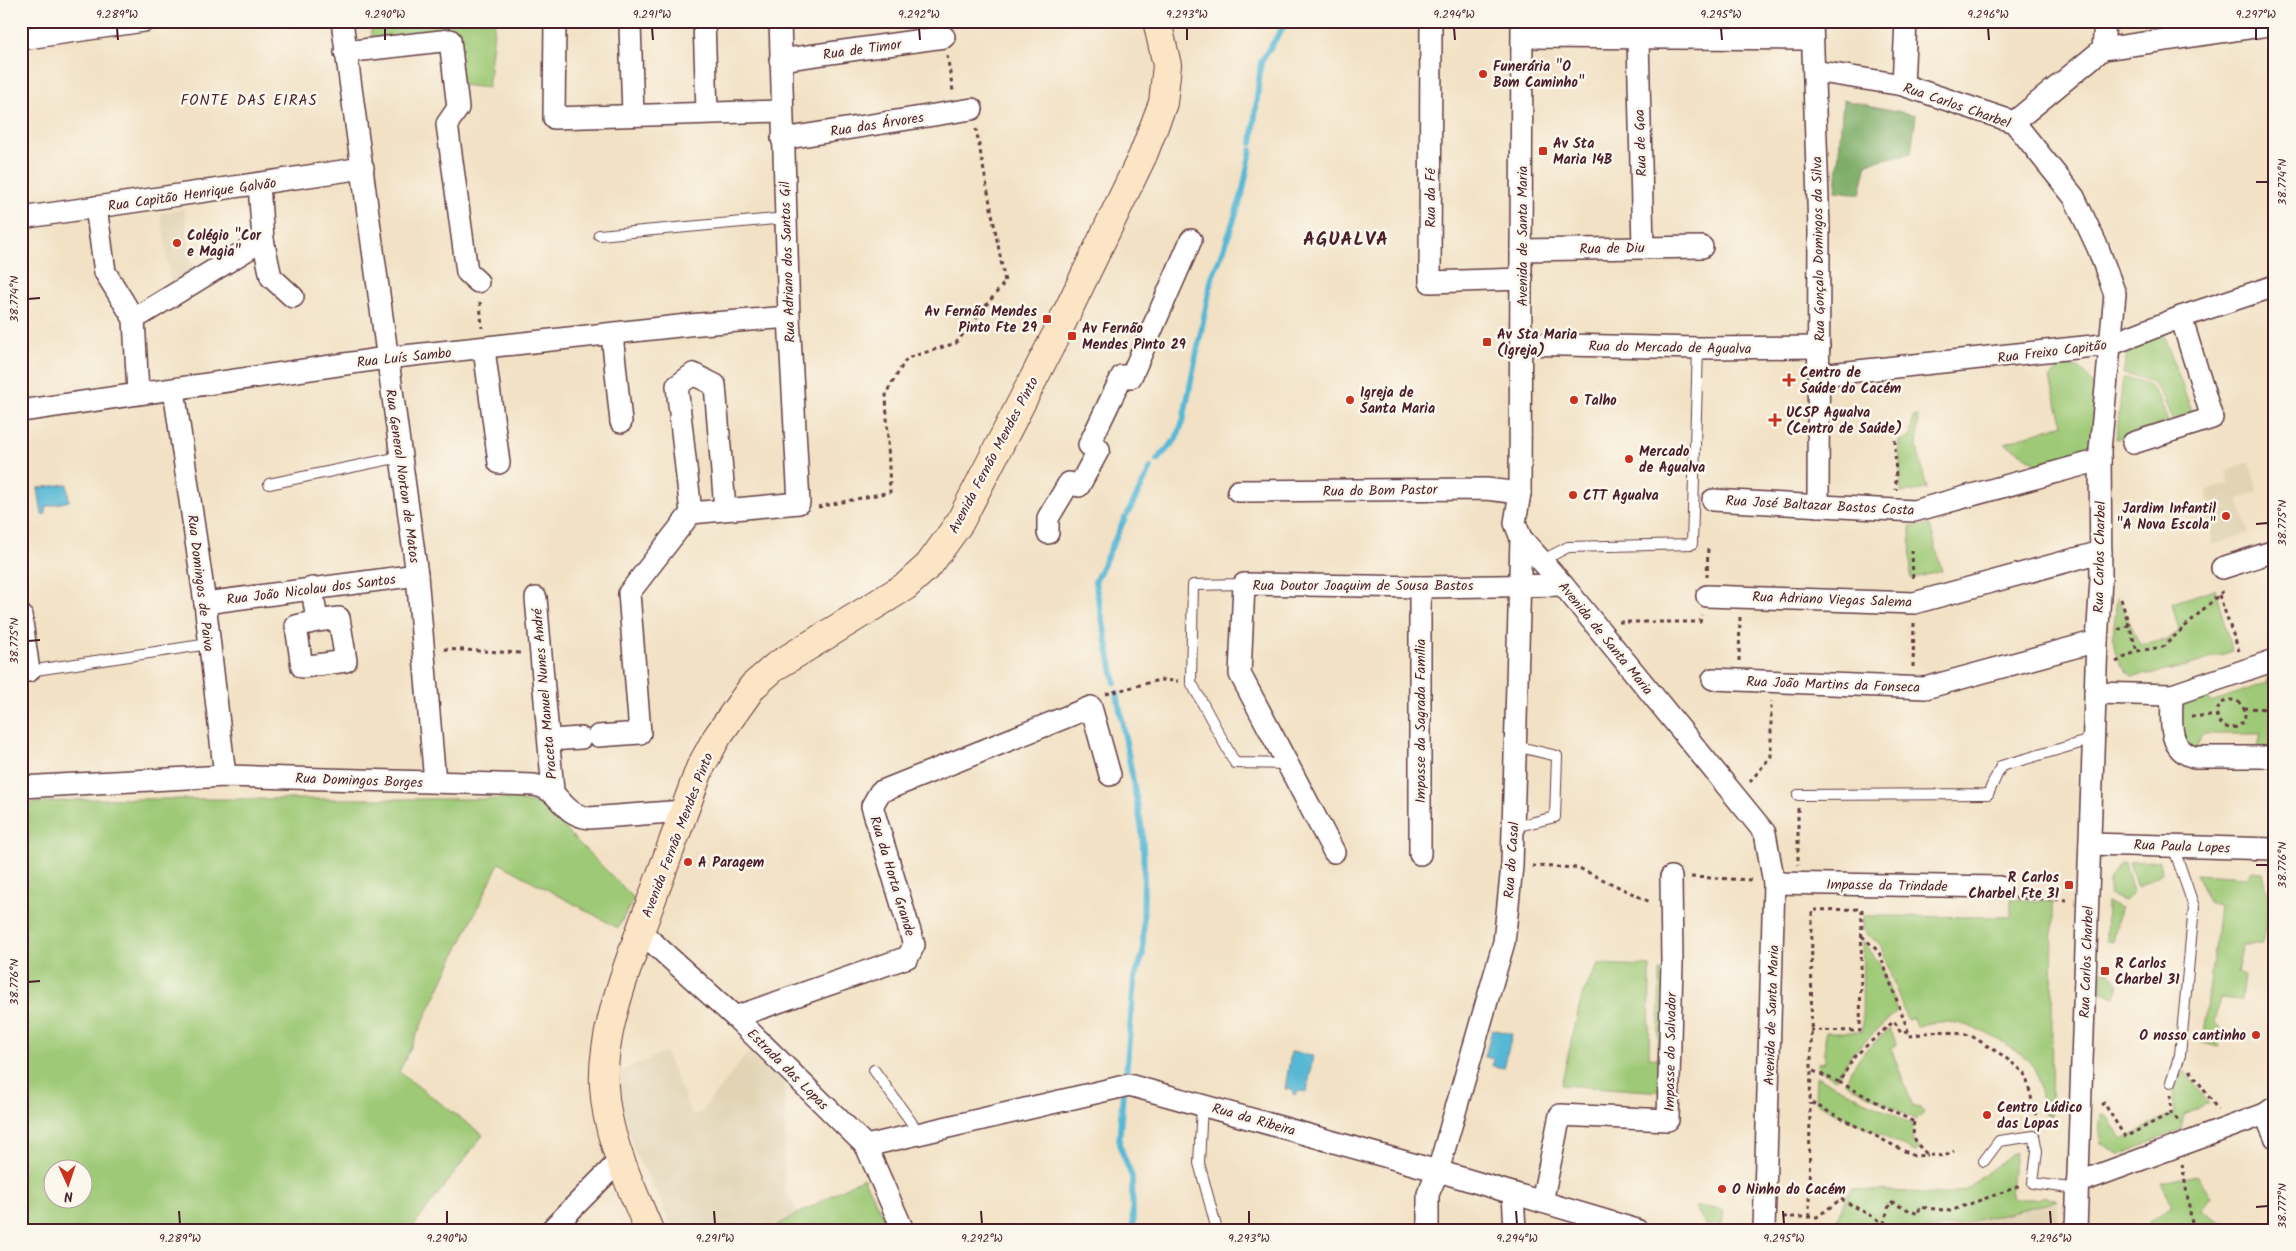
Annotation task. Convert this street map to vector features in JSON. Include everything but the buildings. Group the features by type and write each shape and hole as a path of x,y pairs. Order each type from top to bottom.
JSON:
{"main road":[{"name":"Avenida Fernão Mendes Pinto","path":"649,1230 620,1160 609,1122 604,1087 605,1052 620,991 700,768 717,737 753,686 776,666 906,586 929,565 960,522 1058,331 1143,155 1160,112 1163,103 1167,65 1156,21"}],"street":[{"path":"21,39 76,26 144,21"},
{"name":"Rua General Norton de Matos","path":"342,21 363,168 386,358 417,575 435,782"},
{"path":"555,21 554,118 782,111"},
{"path":"704,21 707,112"},
{"name":"Rua Adriano dos Santos Gil","path":"780,21 782,139 789,317 799,503"},
{"name":"Rua da Fé","path":"1430,21 1430,282 1522,279"},
{"path":"1903,85 1906,21"},
{"path":"2103,49 2105,21"},
{"path":"2014,122 2103,49 2275,24"},
{"path":"630,26 633,115"},
{"path":"1523,29 1638,38 1812,30"},
{"name":"Avenida de Santa Maria","path":"1523,29 1520,493 1515,523 1521,538 1594,622 1765,833 1774,883 1764,1226"},
{"name":"Rua Gonçalo Domingos da Silva","path":"1812,30 1819,230 1820,375 1818,506"},
{"name":"Rua de Timor","path":"780,60 944,37"},
{"name":"Rua de Goa","path":"1638,38 1643,248"},
{"path":"345,52 450,40 458,108 447,124 467,272 478,282"},
{"name":"Rua Carlos Charbel","path":"1814,71 1903,85 2014,122 2074,197 2098,248 2115,294 2112,344 2100,460 2101,580 2097,641 2076,1230"},
{"name":"Rua das Árvores","path":"782,139 964,110"},
{"name":"Rua Capitão Henrique Galvão","path":"21,218 259,185 363,168"},
{"path":"259,185 263,240 271,277 293,297"},
{"path":"96,208 105,272 134,320 138,393"},
{"path":"134,320 263,240"},
{"path":"1048,533 1048,518 1069,483 1079,486 1098,449 1089,445 1122,376 1131,377 1191,240"},
{"name":"Rua de Diu","path":"1521,250 1702,247"},
{"name":"Rua Freixo Capitão","path":"1820,375 2112,344 2181,317 2275,286"},
{"name":"Rua Luís Sambo","path":"21,411 386,358 789,317"},
{"path":"2133,443 2212,418 2181,317"},
{"path":"612,334 620,422"},
{"name":"Rua do Mercado de Agualva","path":"1521,344 1698,348 1819,347"},
{"path":"484,349 500,463"},
{"path":"549,740 640,733 629,593 691,513 677,386 693,374 715,385 725,509"},
{"name":"Rua Domingos de Paiva","path":"174,390 205,603 225,776"},
{"name":"Rua José Baltazar Bastos Costa","path":"1713,500 1914,511 2100,460"},
{"name":"Rua do Bom Pastor","path":"1238,491 1486,489 1520,493"},
{"path":"691,513 799,503"},
{"name":"Rua do Casal","path":"1428,1230 1428,1194 1438,1171 1504,942 1514,827 1521,538"},
{"path":"2222,568 2275,551"},
{"name":"Rua Adriano Viegas Salema","path":"1707,596 1914,603 2101,552"},
{"name":"Rua João Nicolau dos Santos","path":"205,603 417,575"},
{"name":"Rua Doutor Joaquim de Sousa Bastos","path":"1334,852 1240,674 1244,584 1420,587 1563,585"},
{"name":"Impasse da Sagrada Família","path":"1420,587 1420,854"},
{"path":"312,588 317,621"},
{"name":"Praceta Manuel Nunes André","path":"536,598 552,791"},
{"path":"21,615 29,671"},
{"name":"Rua João Martins da Fonseca","path":"1713,679 1925,688 2097,641"},
{"path":"2096,683 2172,695 2275,660"},
{"path":"2172,695 2174,742 2184,755 2194,757 2268,757 2275,754"},
{"name":"Rua da Horta Grande","path":"735,1017 908,957 914,945 872,806 880,792 1092,707 1110,775"},
{"name":"Rua Domingos Borges","path":"21,787 225,776 534,785 552,791"},
{"path":"552,791 562,804 576,816 589,818 684,811"},
{"name":"Rua Paula Lopes","path":"2090,844 2275,849"},
{"name":"Impasse do Salvador","path":"1542,1202 1560,1115 1668,1120 1671,912 1678,877"},
{"name":"Impasse da Trindade","path":"1774,883 2000,886"},
{"name":"Estrada das Lopas","path":"640,932 735,1017 866,1146 903,1230"},
{"name":"Rua da Ribeira","path":"866,1146 1129,1085 1438,1171 1637,1230"},
{"path":"2077,1186 2270,1110 2275,1137"},
{"path":"551,1230 620,1160"},
{"path":"1513,1194 1515,1230"}],"lane":[{"path":"599,235 786,218"},
{"path":"1541,560 1568,547 1692,544 1698,348"},
{"path":"269,484 400,457"},
{"path":"1244,584 1192,585 1191,682 1235,763 1288,764"},
{"path":"29,671 209,644"},
{"path":"1798,795 1988,794 2001,766 2094,739"},
{"path":"1514,827 1555,817 1557,756 1515,746"},
{"path":"2171,1086 2180,1055 2194,907 2173,846"},
{"path":"874,1070 919,1133"},
{"path":"1202,1104 1199,1163 1217,1230"},
{"path":"1984,1161 1999,1141 2034,1136 2037,1150 2033,1182 2077,1186"}],"path":[{"path":"799,503 821,508 890,492 886,393 907,358 956,343 1004,282 964,110 944,37"},
{"path":"478,282 484,349"},
{"path":"1895,440 1896,511"},
{"path":"1912,550 1914,603 1912,687"},
{"path":"2096,683 2137,651 2163,648 2222,592 2222,568"},
{"path":"2101,580 2119,590 2137,651"},
{"path":"2219,595 2246,670"},
{"path":"1594,622 1700,622 1707,596"},
{"path":"1738,680 1740,596"},
{"path":"423,648 541,654"},
{"path":"1106,694 1159,680"},
{"path":"1736,798 1771,756 1771,681"},
{"path":"2229,700 2238,702 2244,708 2245,717 2236,727 2223,725 2218,716 2220,706 2229,700"},
{"path":"2244,708 2275,709"},
{"path":"2172,717 2218,716"},
{"path":"1798,795 1798,883"},
{"path":"1512,866 1579,868 1671,912"},
{"path":"1678,877 1736,878"},
{"path":"2000,886 2009,897 2088,900"},
{"path":"1809,1217 1810,1030 1812,910 1862,909 1860,1031 1810,1030"},
{"path":"1862,935 1879,952 1910,1036 1938,1032 1970,1035 2025,1073 2039,1121 2034,1136"},
{"path":"1839,1082 1856,1056 1894,1021 1900,1033 1908,1032"},
{"path":"2180,1055 2229,1127"},
{"path":"1811,1070 1839,1082 1915,1123 1913,1131 1915,1142 1928,1155"},
{"path":"2171,1086 2172,1113 2181,1124"},
{"path":"1810,1102 1914,1156 1945,1156 1954,1151"},
{"path":"2109,1112 2125,1137 2172,1113"},
{"path":"2178,1146 2193,1230"},
{"path":"1764,1226 1817,1217 1841,1199 1884,1223 1890,1202 1918,1214 1920,1206 1950,1211 2033,1182"}],"shaded area":[{"name":"Colégio \"Cor e Magia\"","path":"184,209 193,273 171,287 161,213"},
{"name":"Jardim Infantil \"A Nova Escola\"","path":"2249,462 2258,491 2238,499 2249,533 2212,545 2207,491 2230,484 2226,471"},
{"path":"751,1049 785,1080 784,1187 799,1213 769,1230 673,1230 660,1199 636,1155 625,1120 620,1088 621,1071 665,1052 692,1115 701,1112"},
{"path":"2058,1201 2057,1230 1934,1230"}],"green space":[{"path":"370,21 495,21 488,88 462,85 449,40 373,49"},
{"path":"1843,100 1916,115 1911,153 1867,163 1860,194 1836,191"},
{"path":"2163,334 2193,414 2172,420 2161,394 2151,383 2123,374 2127,353 2144,341"},
{"path":"2064,365 2079,369 2087,376 2093,386 2097,409 2094,456 2044,468 2005,443 2063,424 2049,378"},
{"path":"2123,378 2142,382 2149,386 2158,397 2168,422 2116,439"},
{"path":"1918,416 1917,447 1927,489 1901,493 1899,441 1910,438 1913,417"},
{"path":"1930,525 1942,571 1911,579 1910,527"},
{"path":"2215,589 2232,651 2207,660 2158,673 2132,676 2124,668 2118,659 2114,640 2117,597 2140,645 2167,640 2179,631 2172,603"},
{"path":"2271,666 2275,666 2275,740 2264,748 2258,748 2261,734 2202,734 2196,750 2185,745 2178,718 2181,699 2199,691 2211,702 2266,683"},
{"path":"91,799 513,799 541,805 634,898 618,928 499,863 399,1072 483,1135 411,1230 21,1230 21,804"},
{"path":"2160,861 2162,873 2137,888 2129,862"},
{"path":"2120,863 2125,863 2133,893 2124,901 2109,895 2109,881"},
{"path":"2251,871 2263,872 2270,905 2262,945 2242,945 2237,973 2244,976 2241,1000 2220,998 2214,1022 2221,1028 2219,1047 2203,1043 2219,905 2209,903 2196,874 2247,877"},
{"path":"2011,899 2053,902 2051,1116 2044,1113 2038,1081 2033,1067 2027,1059 2015,1050 1975,1028 1952,1022 1928,1023 1916,1027 1913,1018 1907,1020 1881,947 1863,929 1863,916 2011,917"},
{"path":"2107,902 2120,908 2113,942 2106,941"},
{"path":"1863,941 1882,967 1897,1011 1852,1054 1836,1079 1817,1069 1818,1063 1825,1062 1825,1032 1862,1032"},
{"path":"1598,964 1650,966 1649,1057 1658,1058 1660,971 1669,972 1664,1092 1561,1085 1582,996"},
{"path":"2102,971 2108,971 2119,985 2115,997 2101,991"},
{"path":"1890,1029 1897,1045 1891,1048 1913,1107 1919,1106 1924,1113 1917,1120 1845,1083 1858,1060"},
{"path":"2185,1071 2209,1104 2184,1115 2181,1129 2120,1155 2101,1143 2099,1134 2101,1114 2107,1115 2121,1140 2175,1112 2174,1088"},
{"path":"1816,1076 1912,1124 1913,1142 1919,1149 1915,1152 1815,1102"},
{"path":"2015,1151 2011,1189 2013,1199 2037,1199 2043,1196 2058,1201 1934,1230 1831,1230 1851,1189 1947,1194 1965,1190"},
{"path":"2196,1174 2211,1196 2201,1210 2231,1230 2149,1230 2149,1222 2173,1206 2161,1183"},
{"path":"863,1178 891,1230 769,1230"},
{"path":"1695,1207 1721,1209 1724,1212 1722,1224 1706,1225"}],"water":[{"path":"67,484 69,501 45,507 46,514 42,515 38,488"},
{"path":"1492,1029 1512,1034 1504,1068 1492,1066 1494,1059 1485,1057"},
{"path":"1291,1052 1313,1055 1307,1092 1300,1091 1294,1095 1291,1089 1285,1089"}],"waterway":[{"path":"1252,143 1261,62 1287,21"},
{"path":"1184,416 1212,277 1224,249 1242,195 1251,150"},
{"path":"1157,460 1176,439 1184,419"},
{"path":"1128,513 1151,468"},
{"path":"1115,683 1095,582 1125,518"},
{"path":"1117,693 1142,830 1144,866 1143,954 1134,981 1126,1075"},
{"path":"1123,1091 1119,1144 1132,1177 1133,1230"}],"place":[{"name":"Funerária \"O Bom Caminho\"","path":"1483,74"},
{"name":"Av Sta Maria 14B","path":"1543,151"},
{"name":"Colégio \"Cor e Magia\"","path":"177,243"},
{"name":"Av Fernão Mendes Pinto Fte 29","path":"1047,319"},
{"name":"Av Fernão Mendes Pinto 29","path":"1072,336"},
{"name":"Av Sta Maria (Igreja)","path":"1487,342"},
{"name":"Centro de Saúde do Cacém","path":"1789,380"},
{"name":"Igreja de Santa Maria","path":"1350,400"},
{"name":"Talho","path":"1574,400"},
{"name":"UCSP Agualva (Centro de Saúde)","path":"1775,420"},
{"name":"Mercado de Agualva","path":"1629,459"},
{"name":"CTT Agualva","path":"1573,495"},
{"name":"Jardim Infantil \"A Nova Escola\"","path":"2226,516"},
{"name":"A Paragem","path":"688,862"},
{"name":"R Carlos Charbel Fte 31","path":"2069,885"},
{"name":"R Carlos Charbel 31","path":"2105,971"},
{"name":"O nosso cantinho","path":"2256,1035"},
{"name":"Centro Lúdico das Lopas","path":"1987,1115"},
{"name":"O Ninho do Cacém","path":"1722,1189"}],"district":[{"name":"FONTE DAS EIRAS","path":"249,100"},
{"name":"AGUALVA","path":"1346,238"}]}
